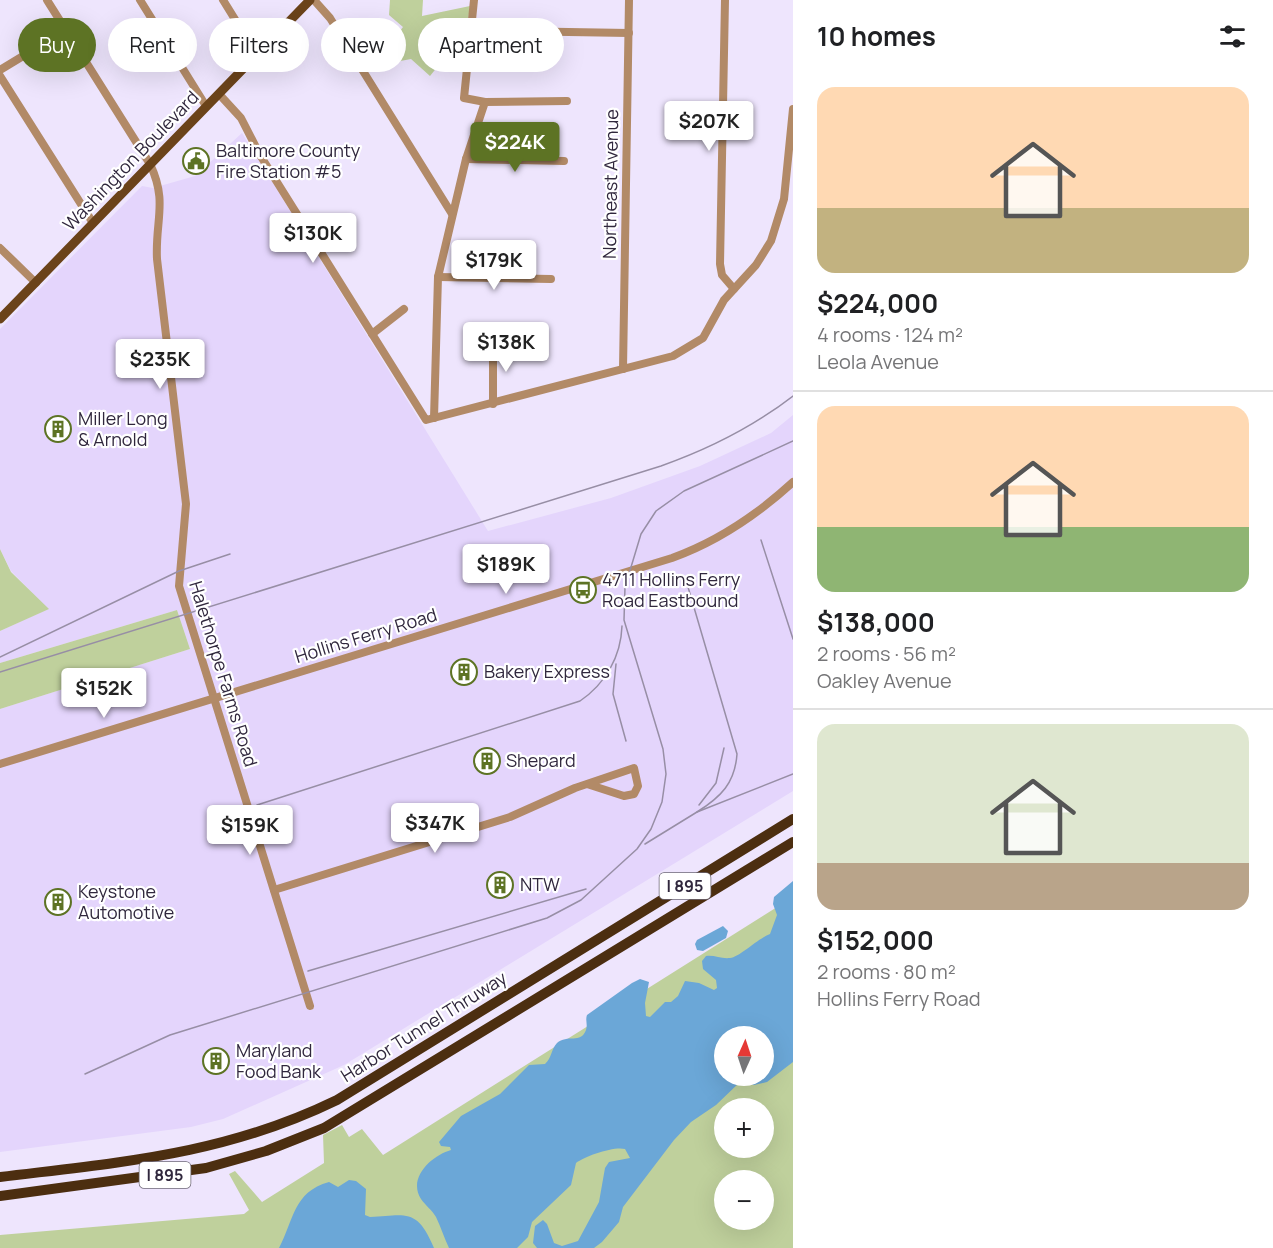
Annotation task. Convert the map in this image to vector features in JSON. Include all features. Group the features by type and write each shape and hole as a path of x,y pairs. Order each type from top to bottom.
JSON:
{"highway":[{"name":"Harbor Tunnel Thruway","path":"0,1177 184,1153 240,1140 317,1110 337,1100 793,819"},
{"name":"Harbor Tunnel Thruway","path":"0,1196 206,1168 266,1151 324,1128 793,842"}],"main road":[{"name":"Washington Boulevard","path":"294,18 312,0"},
{"name":"Washington Boulevard","path":"0,319 240,72"}],"street":[{"name":"Halethorpe Farms Road","path":"48,0 59,18"},
{"path":"140,0 206,106"},
{"path":"224,0 235,18"},
{"path":"312,0 330,18 452,214"},
{"path":"474,0 464,98 485,102 567,101"},
{"name":"Northeast Avenue","path":"623,369 629,0"},
{"path":"725,0 720,264 722,276 734,289"},
{"path":"564,32 628,33"},
{"path":"0,70 18,59"},
{"name":"Halethorpe Farms Road","path":"92,72 150,164 161,196 156,232 157,259 186,504 179,586 310,1006"},
{"path":"0,75 93,223"},
{"path":"219,94 241,118 260,155 372,334 430,419"},
{"path":"430,419 438,277 466,159 485,102"},
{"path":"430,419 673,356 695,345 710,330 718,310 734,289 764,255 778,225 784,199 793,109"},
{"path":"466,159 564,161"},
{"path":"0,248 36,283"},
{"path":"438,277 551,279"},
{"path":"372,334 404,309"},
{"path":"493,404 494,343"},
{"name":"Hollins Ferry Road","path":"0,764 692,551 748,520 793,482"},
{"path":"274,890 510,817 587,784 634,768 638,786 633,794 624,796 587,784"}],"shaded area":[{"path":"242,133 488,531 611,498 700,466 771,433 793,415 793,791 344,1065 223,1119 191,1127 0,1152 0,709 190,649 177,610 0,663 0,631 48,609 11,571 0,549 0,329 142,186 153,188 195,176"}],"green space":[{"path":"390,0 423,0 422,16 470,6 468,18 418,18 418,65 411,59 406,60 406,18 392,18 389,15"},
{"path":"0,549 11,572 49,609 0,631"},
{"path":"177,610 190,649 0,709 0,663"},
{"path":"793,897 793,1248 0,1248 0,1235 244,1214 249,1210 229,1174 235,1171 262,1202 324,1163 323,1135 342,1125 349,1137 362,1129 383,1155"}],"water":[{"path":"793,881 793,1062 774,1077 774,1026 714,1026 714,1086 736,1086 723,1098 714,1098 714,1106 691,1122 674,1140 623,1207 619,1222 602,1242 594,1248 537,1248 533,1243 535,1226 543,1220 547,1224 554,1243 562,1246 578,1241 599,1202 605,1168 609,1162 630,1158 625,1149 600,1152 576,1163 571,1185 532,1222 528,1237 517,1248 449,1248 436,1217 421,1199 417,1183 424,1168 430,1162 451,1150 450,1147 441,1146 439,1142 461,1116 500,1094 529,1065 545,1064 561,1040 581,1037 586,1030 587,1015 640,979 649,982 645,1003 646,1016 650,1017 665,1002 671,1002 678,996 685,981 699,983 714,990 717,988 716,980 703,969 702,961 706,956 734,957 770,934 777,915 773,904 774,897"},
{"path":"723,926 728,931 726,938 703,951 697,950 695,944 697,940"},
{"path":"349,1180 356,1181 366,1189 365,1215 410,1217 422,1226 434,1248 279,1248 296,1208 308,1193 329,1182 338,1187"}],"railway":[{"path":"0,672 661,466 730,436 762,418 793,396"},
{"path":"85,1074 170,1035 547,918 581,900 637,849 651,829 662,802 666,774 663,749 624,620 625,587 641,534 656,511 684,491 793,441"},
{"path":"761,540 793,639"},
{"path":"0,657 179,571 230,554"},
{"path":"688,587 737,754 730,781 720,795 697,812"},
{"path":"257,805 580,701 597,686 610,669 619,648 622,626"},
{"path":"616,664 613,694 626,741"},
{"path":"699,805 716,783 724,748"},
{"path":"645,844 697,812 793,774"},
{"path":"308,971 586,889"}],"place":[{"name":"Baltimore County Fire Station #5","path":"196,161"},
{"name":"Miller Long & Arnold","path":"58,429"},
{"name":"4711 Hollins Ferry Road Eastbound","path":"583,590"},
{"name":"Bakery Express","path":"464,672"},
{"name":"Shepard","path":"487,761"},
{"name":"NTW","path":"500,885"},
{"name":"Keystone Automotive","path":"58,902"},
{"name":"Maryland Food Bank","path":"216,1061"}]}
